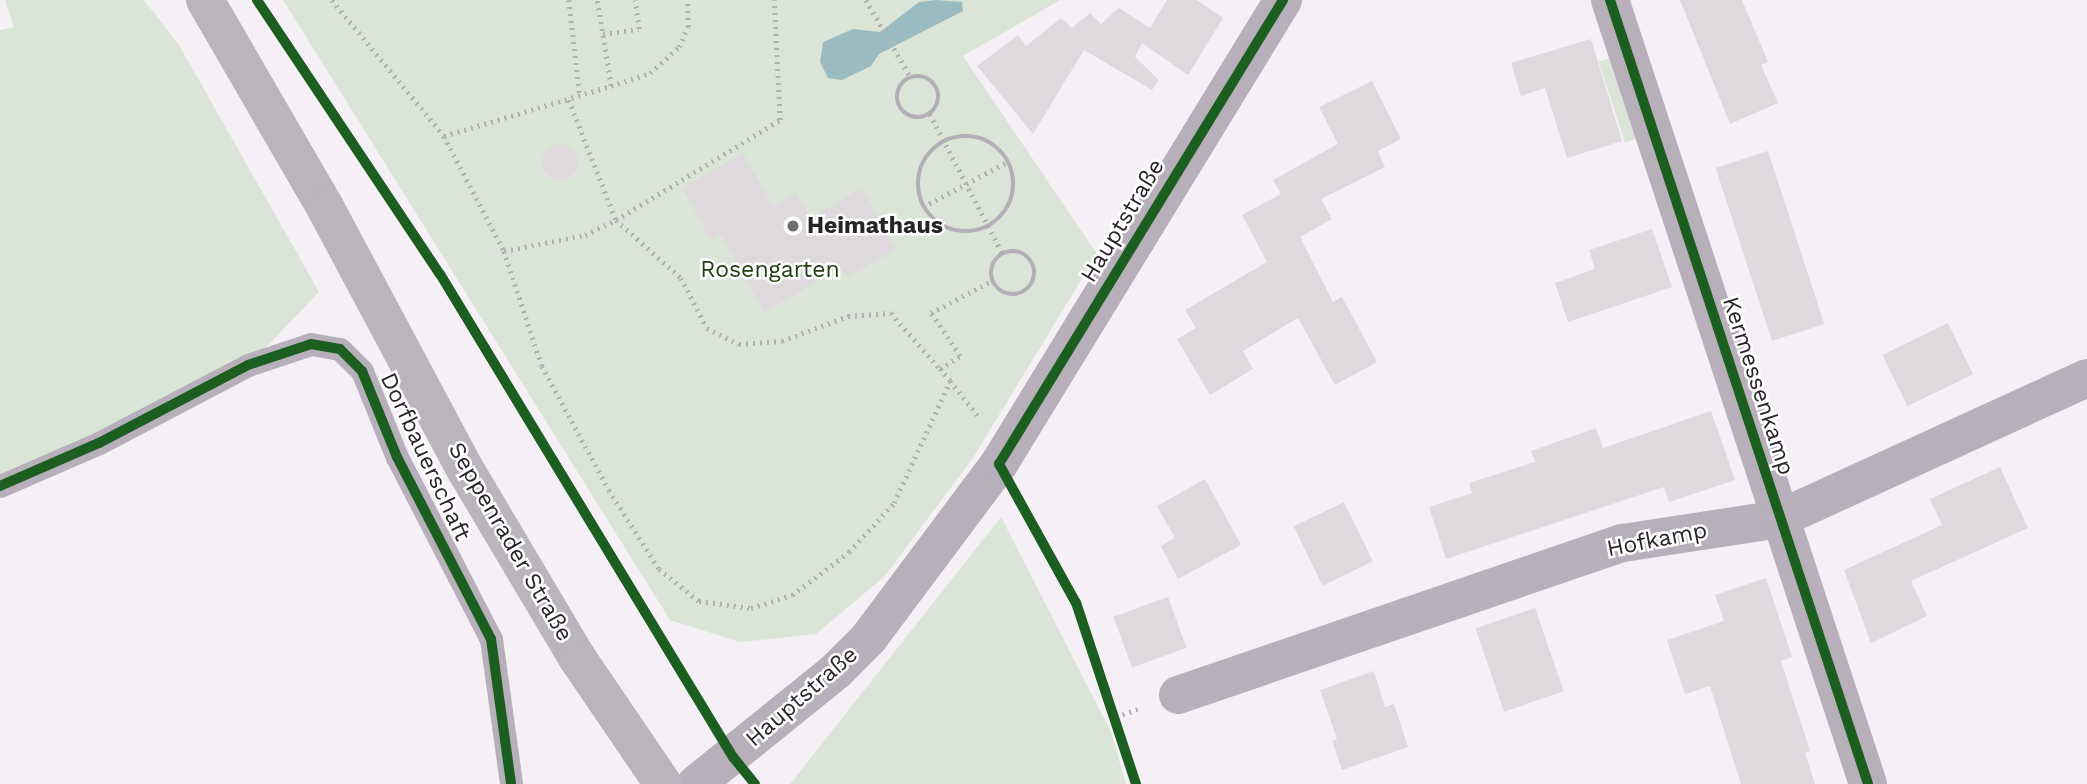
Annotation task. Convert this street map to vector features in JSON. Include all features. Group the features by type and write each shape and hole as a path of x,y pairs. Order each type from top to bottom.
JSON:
{"main road":[{"name":"Seppenrader Straße","path":"205,0 325,207 465,469 578,659 663,784"}],"street":[{"name":"Hauptstraße","path":"696,784 836,671 868,639 991,475 1283,0"},
{"name":"Kermessenkamp","path":"1610,0 1868,784"},
{"name":"Hofkamp","path":"1178,695 1622,543 1779,519 2087,378"}],"lane":[{"name":"Dorfbauerschaft","path":"0,486 99,443 248,365 311,344 340,349 362,371 397,457 491,639 511,784"}],"path":[{"path":"332,0 444,136 504,251 542,366 609,489 659,569 699,601 751,608 792,595 849,552 894,503 950,381 891,313 848,316 782,341 739,344 707,328 681,278 616,220 569,100"},
{"path":"569,0 580,96"},
{"path":"597,0 611,86"},
{"path":"603,34 639,29 635,0"},
{"path":"444,136 569,100 650,72 679,47 688,27 687,0"},
{"path":"504,251 585,235 616,220 780,120 774,0"},
{"path":"866,0 910,76"},
{"path":"910,76 934,81 940,93 930,114 912,117 898,105 901,83 910,76"},
{"path":"930,114 1003,254"},
{"path":"962,135 981,138 997,146 1009,161 1015,179 1013,198 1004,214 989,226 960,232 933,219 923,207 918,177 922,162 944,140 962,135"},
{"path":"923,207 1009,161"},
{"path":"1003,254 1027,255 1036,276 1021,294 999,290 993,280 993,265 1003,254"},
{"path":"940,369 960,356 931,313 993,280"}],"green space":[{"path":"5,0 144,0 179,45 319,292 247,367 0,484 0,30 14,27"},
{"name":"Rosengarten","path":"283,0 1060,0 963,56 1097,254 973,458 885,576 816,634 740,642 670,620"},
{"path":"1613,57 1639,138 1625,142 1599,62"},
{"path":"1001,517 1111,732 1126,784 790,784"}],"water":[{"path":"919,2 962,2 963,11 879,54 871,66 842,80 828,78 820,62 823,42 853,29 880,32"}],"building":[{"path":"1167,0 1197,0 1223,18 1188,75 1142,43 1135,57 1159,80 1152,90 1084,50 1033,134 977,66 1018,35 1026,46 1061,18 1072,28 1090,13 1101,24 1119,8 1150,28"},
{"path":"1680,0 1742,0 1768,62 1761,65 1778,103 1730,124"},
{"path":"1591,39 1622,141 1567,158 1545,88 1521,96 1511,63"},
{"path":"1372,81 1401,139 1378,151 1385,167 1321,199 1332,219 1300,237 1333,302 1342,297 1377,362 1335,385 1298,318 1243,351 1253,369 1210,395 1177,339 1196,328 1185,310 1267,262 1242,215 1281,194 1273,180 1338,144 1319,107"},
{"path":"560,144 573,149 578,162 573,175 560,180 547,175 542,162 547,149"},
{"path":"1768,151 1824,324 1772,341 1716,168"},
{"name":"Heimathaus","path":"743,153 773,206 796,193 811,217 862,188 897,250 845,278 840,269 764,312 721,235 711,240 682,188"},
{"path":"1652,229 1672,287 1568,322 1555,283 1595,269 1589,250"},
{"path":"1948,323 1973,374 1907,406 1882,355"},
{"path":"1711,411 1735,480 1669,502 1664,487 1446,559 1429,507 1472,493 1469,483 1535,462 1531,451 1596,428 1603,448"},
{"path":"2000,467 2028,528 1911,581 1927,616 1871,643 1844,570 1942,525 1930,499"},
{"path":"1205,479 1241,545 1178,579 1161,546 1175,538 1157,506"},
{"path":"1344,502 1373,561 1323,586 1294,527"},
{"path":"1766,578 1792,657 1781,661 1810,751 1805,753 1815,784 1741,784 1710,686 1685,694 1667,640 1724,621 1715,595"},
{"path":"1168,597 1186,648 1132,668 1113,617"},
{"path":"1535,608 1564,691 1504,712 1475,629"},
{"path":"1374,671 1385,707 1394,704 1408,747 1342,770 1332,741 1337,739 1320,690"}],"cycle path":[{"path":"257,0 440,274 733,757 755,784"},
{"path":"1136,784 1076,603 999,464 1283,0"},
{"path":"1610,0 1868,784"},
{"path":"0,486 99,443 248,365 311,344 340,349 362,371 397,457 491,639 511,784"}],"place":[{"name":"Heimathaus","path":"793,226"}]}
